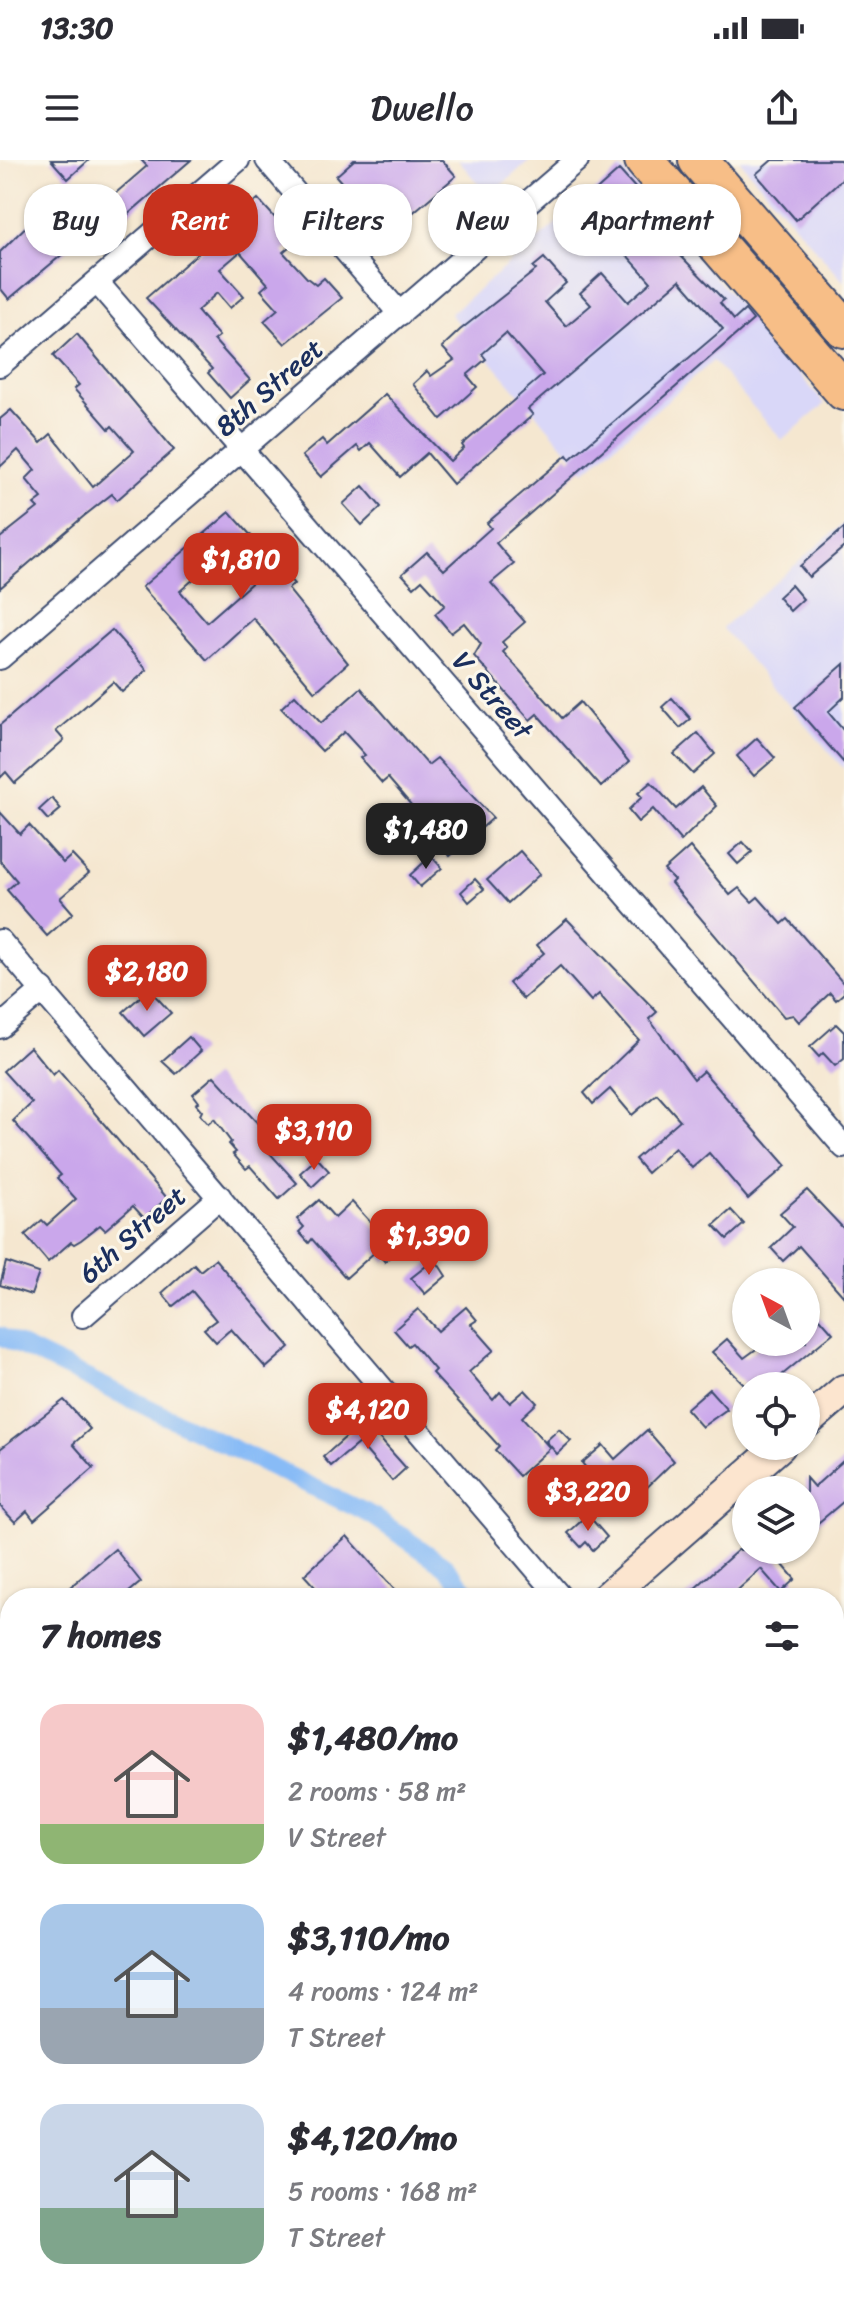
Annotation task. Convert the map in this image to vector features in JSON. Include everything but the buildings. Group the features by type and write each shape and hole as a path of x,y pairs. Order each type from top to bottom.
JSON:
{"highway":[{"path":"644,160 844,391"},
{"path":"671,160 729,225 766,237"},
{"path":"698,160 842,323"}],"street":[{"path":"0,365 238,160"},
{"path":"267,160 400,314"},
{"name":"8th Street","path":"0,658 577,160"},
{"name":"V Street","path":"97,282 844,1147"},
{"path":"0,941 552,1588"},
{"path":"0,1027 43,990"},
{"name":"6th Street","path":"83,1316 220,1197"},
{"path":"820,1411 844,1390"},
{"path":"617,1588 764,1460"}],"shaded area":[{"path":"458,160 530,160 503,184 479,184"},
{"path":"739,160 844,160 844,282"},
{"path":"621,168 635,184 602,184"},
{"path":"553,226 553,256 697,256 825,404 782,440 713,361 585,471 450,314 518,256 537,256 537,240"},
{"path":"844,523 844,769 722,628"}],"waterway":[{"path":"0,1336 373,1516 445,1566 464,1588"}]}
